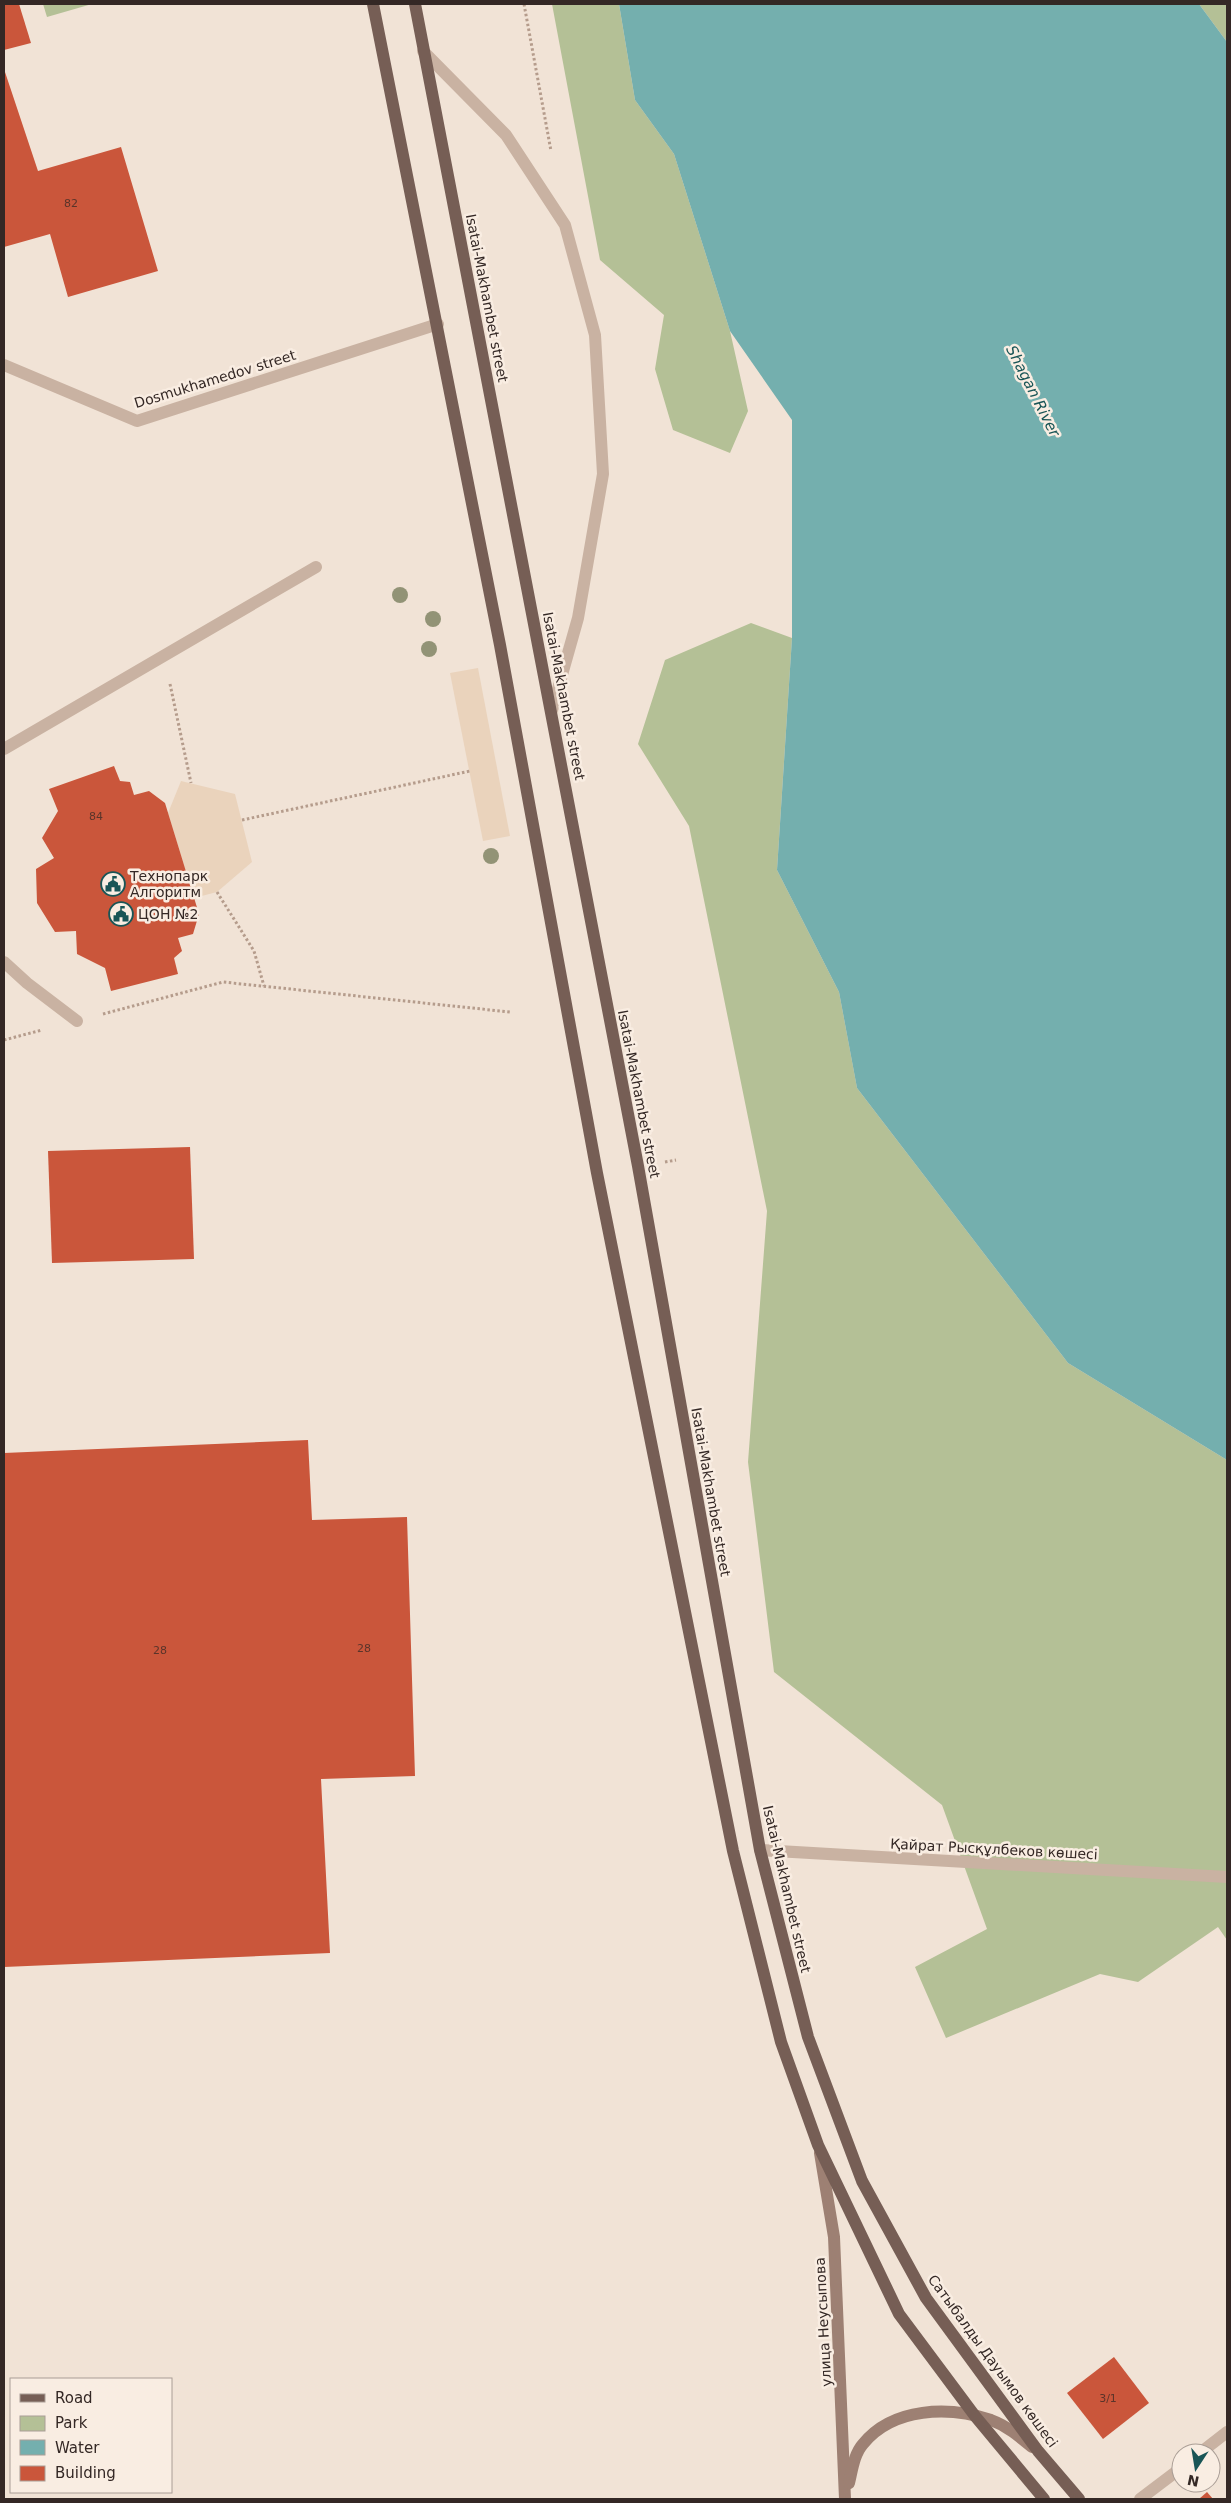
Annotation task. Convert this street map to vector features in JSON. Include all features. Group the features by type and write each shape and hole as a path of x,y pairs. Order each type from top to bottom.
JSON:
{"main road":[{"path":"373,4 438,324 500,645 597,1173 733,1851 781,2042 818,2146 899,2314 975,2416 1044,2499"},
{"name":"Isatai-Makhambet street","path":"415,4 638,1166 760,1850 808,2036 862,2181"},
{"name":"Сатыбалды Дауымов көшесі","path":"862,2181 926,2298 1038,2452 1079,2499"}],"street":[{"path":"423,51 506,135 565,225 595,335 603,474 578,618 552,710"},
{"name":"Dosmukhamedov street","path":"4,365 137,421 438,324"},
{"path":"4,749 316,567"},
{"path":"4,962 27,983 77,1020"},
{"name":"Қайрат Рысқұлбеков көшесі","path":"760,1850 1227,1877"},
{"name":"улица Неусыпова","path":"818,2146 834,2237 846,2499"},
{"path":"846,2499 853,2466 862,2445 875,2432 891,2422 929,2411 951,2412 992,2420 1011,2430 1038,2452"},
{"path":"1213,2443 1227,2432"},
{"path":"1140,2499 1171,2476"}],"path":[{"path":"524,4 552,158"},
{"path":"164,656 191,784"},
{"path":"242,820 470,772"},
{"path":"217,892 254,951 264,986"},
{"path":"4,1040 223,982 510,1012"}],"green space":[{"path":"43,4 92,4 47,17"},
{"path":"552,4 619,4 635,100 674,154 730,331 748,411 730,453 673,430 655,369 664,315 600,260"},
{"path":"1199,4 1227,4 1227,42"},
{"path":"751,623 792,638 777,870 839,992 857,1088 1068,1363 1227,1460 1227,1940 1218,1927 1138,1982 1100,1974 946,2038 915,1967 987,1929 942,1805 774,1672 748,1462 767,1211 689,826 638,744 665,660"}],"shaded area":[{"path":"478,668 510,836 483,841 450,673"},
{"path":"181,781 235,794 252,862 217,892 194,898 168,813"}],"water":[{"name":"Shagan River","path":"619,4 1199,4 1227,42 1227,1460 1068,1363 857,1088 839,992 777,870 792,638 792,420 730,331 674,154 635,100"}],"building":[{"path":"4,4 19,4 31,43 4,50"},
{"path":"4,69 38,171 121,147 158,271 68,297 50,234 4,247"},
{"name":"Технопарк Алгоритм","path":"114,766 120,781 130,782 134,795 149,791 165,803 199,914 193,934 178,938 182,951 174,958 178,974 111,991 105,968 77,954 76,931 55,932 37,903 36,869 54,858 42,838 58,811 49,789"},
{"path":"190,1147 194,1259 52,1263 48,1151"},
{"path":"308,1440 312,1520 407,1517 415,1776 321,1779 330,1953 4,1967 4,1453"},
{"path":"1114,2357 1149,2403 1103,2439 1067,2393"},
{"path":"1208,2493 1213,2499 1199,2499"}],"place":[{"name":"Технопарк Алгоритм","path":"113,884"},
{"name":"ЦОН №2","path":"121,914"}]}
